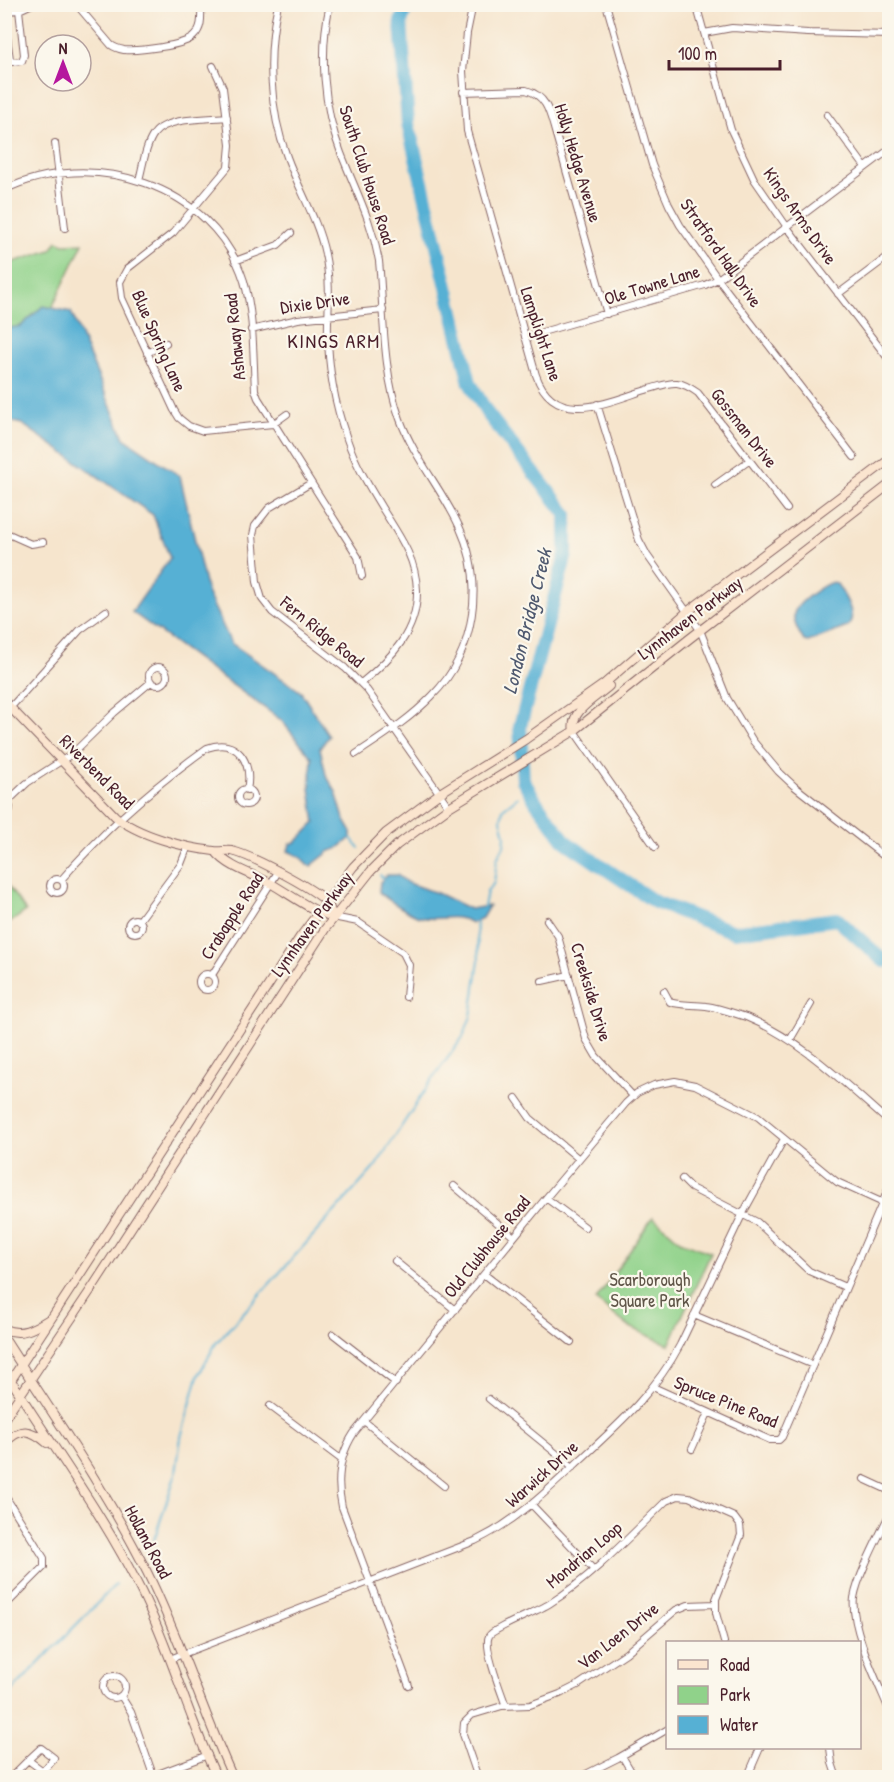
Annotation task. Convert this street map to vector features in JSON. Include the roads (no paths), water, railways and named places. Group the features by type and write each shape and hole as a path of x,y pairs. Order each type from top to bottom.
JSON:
{"main road":[{"name":"Lynnhaven Parkway","path":"4,1391 318,912 353,867 386,833 440,793 526,739 617,673 687,612 890,459"},
{"name":"Lynnhaven Parkway","path":"4,1419 333,917 371,871 397,845 449,807 574,731 700,630 890,484"},
{"path":"574,731 573,723 578,712 607,687 617,673"},
{"name":"Riverbend Road","path":"8,704 119,820 139,831 189,846 216,852 231,851 258,861 327,901"},
{"name":"Riverbend Road","path":"216,852 223,861 270,884 318,912 333,917"},
{"path":"327,901 333,917"},
{"path":"4,1329 13,1332 25,1331 54,1316"},
{"name":"Holland Road","path":"4,1338 119,1520 162,1603 233,1778"},
{"name":"Holland Road","path":"4,1370 54,1449 105,1522 142,1592 218,1778"},
{"path":"4,1444 24,1431 35,1433 54,1449"},
{"path":"208,1755 226,1763"}],"street":[{"path":"19,10 24,55 22,61 15,63 10,59 4,13 32,4"},
{"path":"76,4 111,45 121,50 180,44 191,39 199,29 201,4"},
{"path":"278,4 272,60 277,123 287,158 320,234 328,274 329,340 334,392 347,439 362,473 405,544 417,579 416,605 403,640 389,660 361,684"},
{"name":"South Club House Road","path":"330,4 324,55 326,94 340,152 364,204 375,240 389,374 396,408 412,448 461,529 471,562 474,582 471,622 464,647 454,667 432,696 394,729 356,754"},
{"name":"Lamplight Lane","path":"473,4 464,50 463,92 467,130 539,383 547,396 562,405 586,407 597,404"},
{"name":"Stratford Hall Drive","path":"606,4 648,153 659,185 680,225 718,279 854,457"},
{"name":"Kings Arms Drive","path":"696,4 731,130 743,157 767,200 890,362"},
{"path":"704,33 732,28 890,35"},
{"path":"194,209 228,167 230,145 223,88 213,66"},
{"name":"Holly Hedge Avenue","path":"463,92 526,90 543,99 556,135 607,314"},
{"path":"827,116 865,167"},
{"path":"139,180 150,140 159,129 171,123 227,117"},
{"path":"55,143 65,228"},
{"name":"Ole Towne Lane","path":"525,337 705,285 718,279 890,149"},
{"name":"Ashaway Road","path":"4,190 27,180 59,174 101,173 139,180 167,191 194,209 213,227 235,261 243,280 248,299 255,390 258,398 358,557 362,576"},
{"name":"Blue Spring Lane","path":"194,209 173,233 127,269 120,282 122,298 179,418 196,429 209,430 273,424"},
{"path":"235,261 278,245 291,233"},
{"path":"838,294 890,255"},
{"name":"Dixie Drive","path":"251,330 298,319 383,310"},
{"path":"147,353 166,343"},
{"name":"Gossman Drive","path":"597,404 670,383 685,385 698,393 787,509"},
{"path":"597,404 639,540 700,630 727,698 753,741 794,786 890,861"},
{"path":"273,424 287,414"},
{"path":"715,485 750,460"},
{"name":"Fern Ridge Road","path":"311,483 269,508 255,526 253,535 259,591 262,599 272,612 332,657 361,684 449,807"},
{"path":"4,532 31,544 43,542"},
{"path":"8,704 80,630 106,611"},
{"path":"4,816 10,810 6,802 27,783 72,754 114,713 151,682"},
{"path":"574,731 655,847"},
{"path":"61,880 119,820 207,748 227,746 245,760 249,771 247,790"},
{"path":"139,921 181,864 189,846"},
{"name":"Crabapple Road","path":"212,975 278,872"},
{"path":"333,917 358,922 403,952 409,965 405,997"},
{"name":"Creekside Drive","path":"547,920 558,936 586,1039 591,1049 633,1096"},
{"path":"542,981 569,975"},
{"path":"664,992 670,1002 705,1005 726,1011 754,1021 790,1040 815,1058 890,1123"},
{"path":"790,1040 811,1004"},
{"name":"Old Clubhouse Road","path":"409,1686 342,1507 339,1483 342,1460 349,1441 546,1198 633,1096 644,1089 664,1082 695,1085 742,1107 769,1126 837,1182 890,1206"},
{"path":"516,1098 530,1118 579,1159"},
{"name":"Warwick Drive","path":"171,1659 475,1541 511,1521 532,1505 642,1401 653,1387 675,1355 742,1215 784,1139"},
{"path":"682,1179 691,1188 764,1228 809,1271 845,1287"},
{"path":"694,1315 813,1365 890,1185"},
{"path":"454,1186 514,1237"},
{"path":"546,1198 585,1227"},
{"path":"395,1261 455,1310"},
{"path":"484,1274 571,1342"},
{"path":"333,1334 396,1383"},
{"name":"Spruce Pine Road","path":"653,1387 774,1441 782,1437 813,1365"},
{"path":"489,1400 573,1467"},
{"path":"270,1406 342,1460"},
{"path":"692,1449 708,1413"},
{"path":"364,1421 444,1486"},
{"path":"864,1479 890,1491"},
{"path":"4,1494 45,1563 44,1567 4,1607"},
{"name":"Mondrian Loop","path":"506,1706 487,1644 490,1634 495,1629 547,1605 594,1570 666,1501 678,1496 689,1497 734,1517 740,1525 741,1535 718,1592 716,1604 718,1623 724,1641"},
{"path":"532,1505 594,1570"},
{"path":"890,1513 857,1586 854,1605 856,1625 890,1712"},
{"name":"Van Loen Drive","path":"506,1706 530,1705 560,1694 605,1669 681,1607 692,1604 716,1604"},
{"path":"121,1696 131,1712 152,1777 208,1755"},
{"path":"478,1778 463,1734 464,1723 472,1715 506,1706"},
{"path":"578,1778 666,1730"},
{"path":"747,1778 760,1749"},
{"path":"830,1749 837,1778"},
{"path":"622,1756 635,1778"},
{"path":"10,1778 28,1760"}],"water":[{"path":"43,306 71,312 124,438 180,476 207,592 231,643 301,692 329,736 320,748 326,775 336,792 344,819 351,831 351,838 311,866 307,865 301,857 288,851 290,844 296,842 315,823 310,788 312,758 281,720 132,612 170,558 153,515 22,424 5,420 5,329 21,326"},
{"path":"833,582 837,584 849,606 850,623 847,627 808,642 804,641 795,621 795,611 810,595"},
{"path":"387,875 397,875 408,883 437,893 470,909 489,906 482,918 472,923 459,918 420,917 398,906 379,892 380,882"}],"waterway":[{"name":"London Bridge Creek","path":"407,4 401,22 408,124 470,383 487,413 566,514 566,554 520,726 523,780 536,802 566,842 655,902 734,932 837,919 884,961"},
{"path":"484,907 487,891 494,883 497,859 504,846 505,835 501,820 503,809 518,797"},
{"path":"351,838 359,848"},
{"path":"380,875 384,879"},
{"path":"154,1540 176,1473 181,1437 198,1376 216,1343 375,1167 431,1081 463,1037 471,1016 479,960 476,921"},
{"path":"4,1699 116,1584"}],"district":[{"name":"KINGS ARM","path":"334,341"}],"park label":[{"name":"Scarborough Square Park","path":"650,1290"}]}
